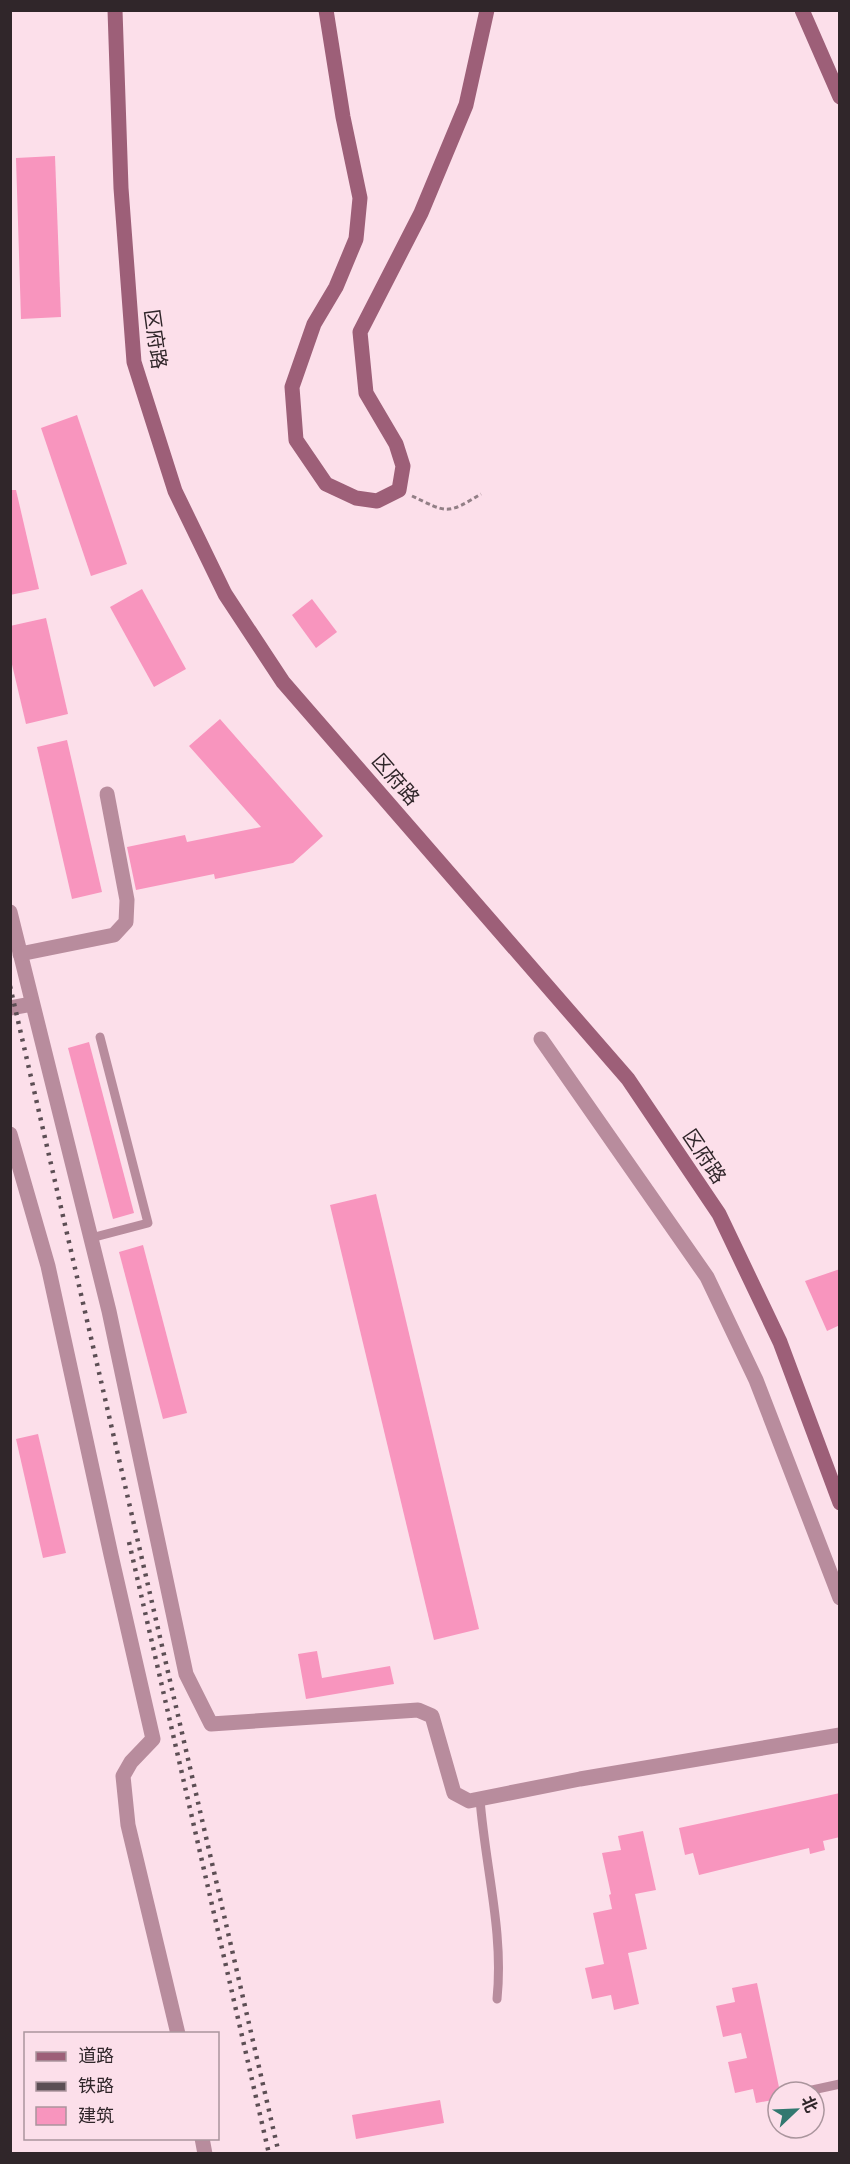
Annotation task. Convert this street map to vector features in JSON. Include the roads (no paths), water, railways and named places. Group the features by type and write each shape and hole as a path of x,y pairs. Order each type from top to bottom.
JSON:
{"main road":[{"name":"区府路","path":"115,10 120,188 134,362 175,491 225,594 283,682 628,1079 719,1214 780,1342 807,1420 838,1495"},
{"path":"326,10 343,117 360,198 356,239 336,287 314,324 292,387 296,440 326,484 356,498 377,501 399,490 403,466 396,444 366,393 360,332 421,213 466,105 486,10"},
{"path":"802,10 840,98"}],"street":[{"path":"20,954 114,935 126,922 128,900 107,794"},
{"path":"10,912 109,1311 186,1674 211,1724 418,1710 432,1716 454,1793 469,1802 580,1779 840,1735"},
{"path":"10,1008 32,1004"},
{"path":"541,1039 707,1277 756,1380 840,1598"},
{"path":"10,1134 13,1151 48,1266 153,1739 131,1762 123,1776 128,1825 178,2032"}],"lane":[{"path":"91,1238 148,1223 100,1037"},
{"path":"480,1799 482,1829 495,1915 499,1975 496,1999"}],"railway":[{"path":"10,986 279,2154"},
{"path":"129,1542 269,2154"}]}
